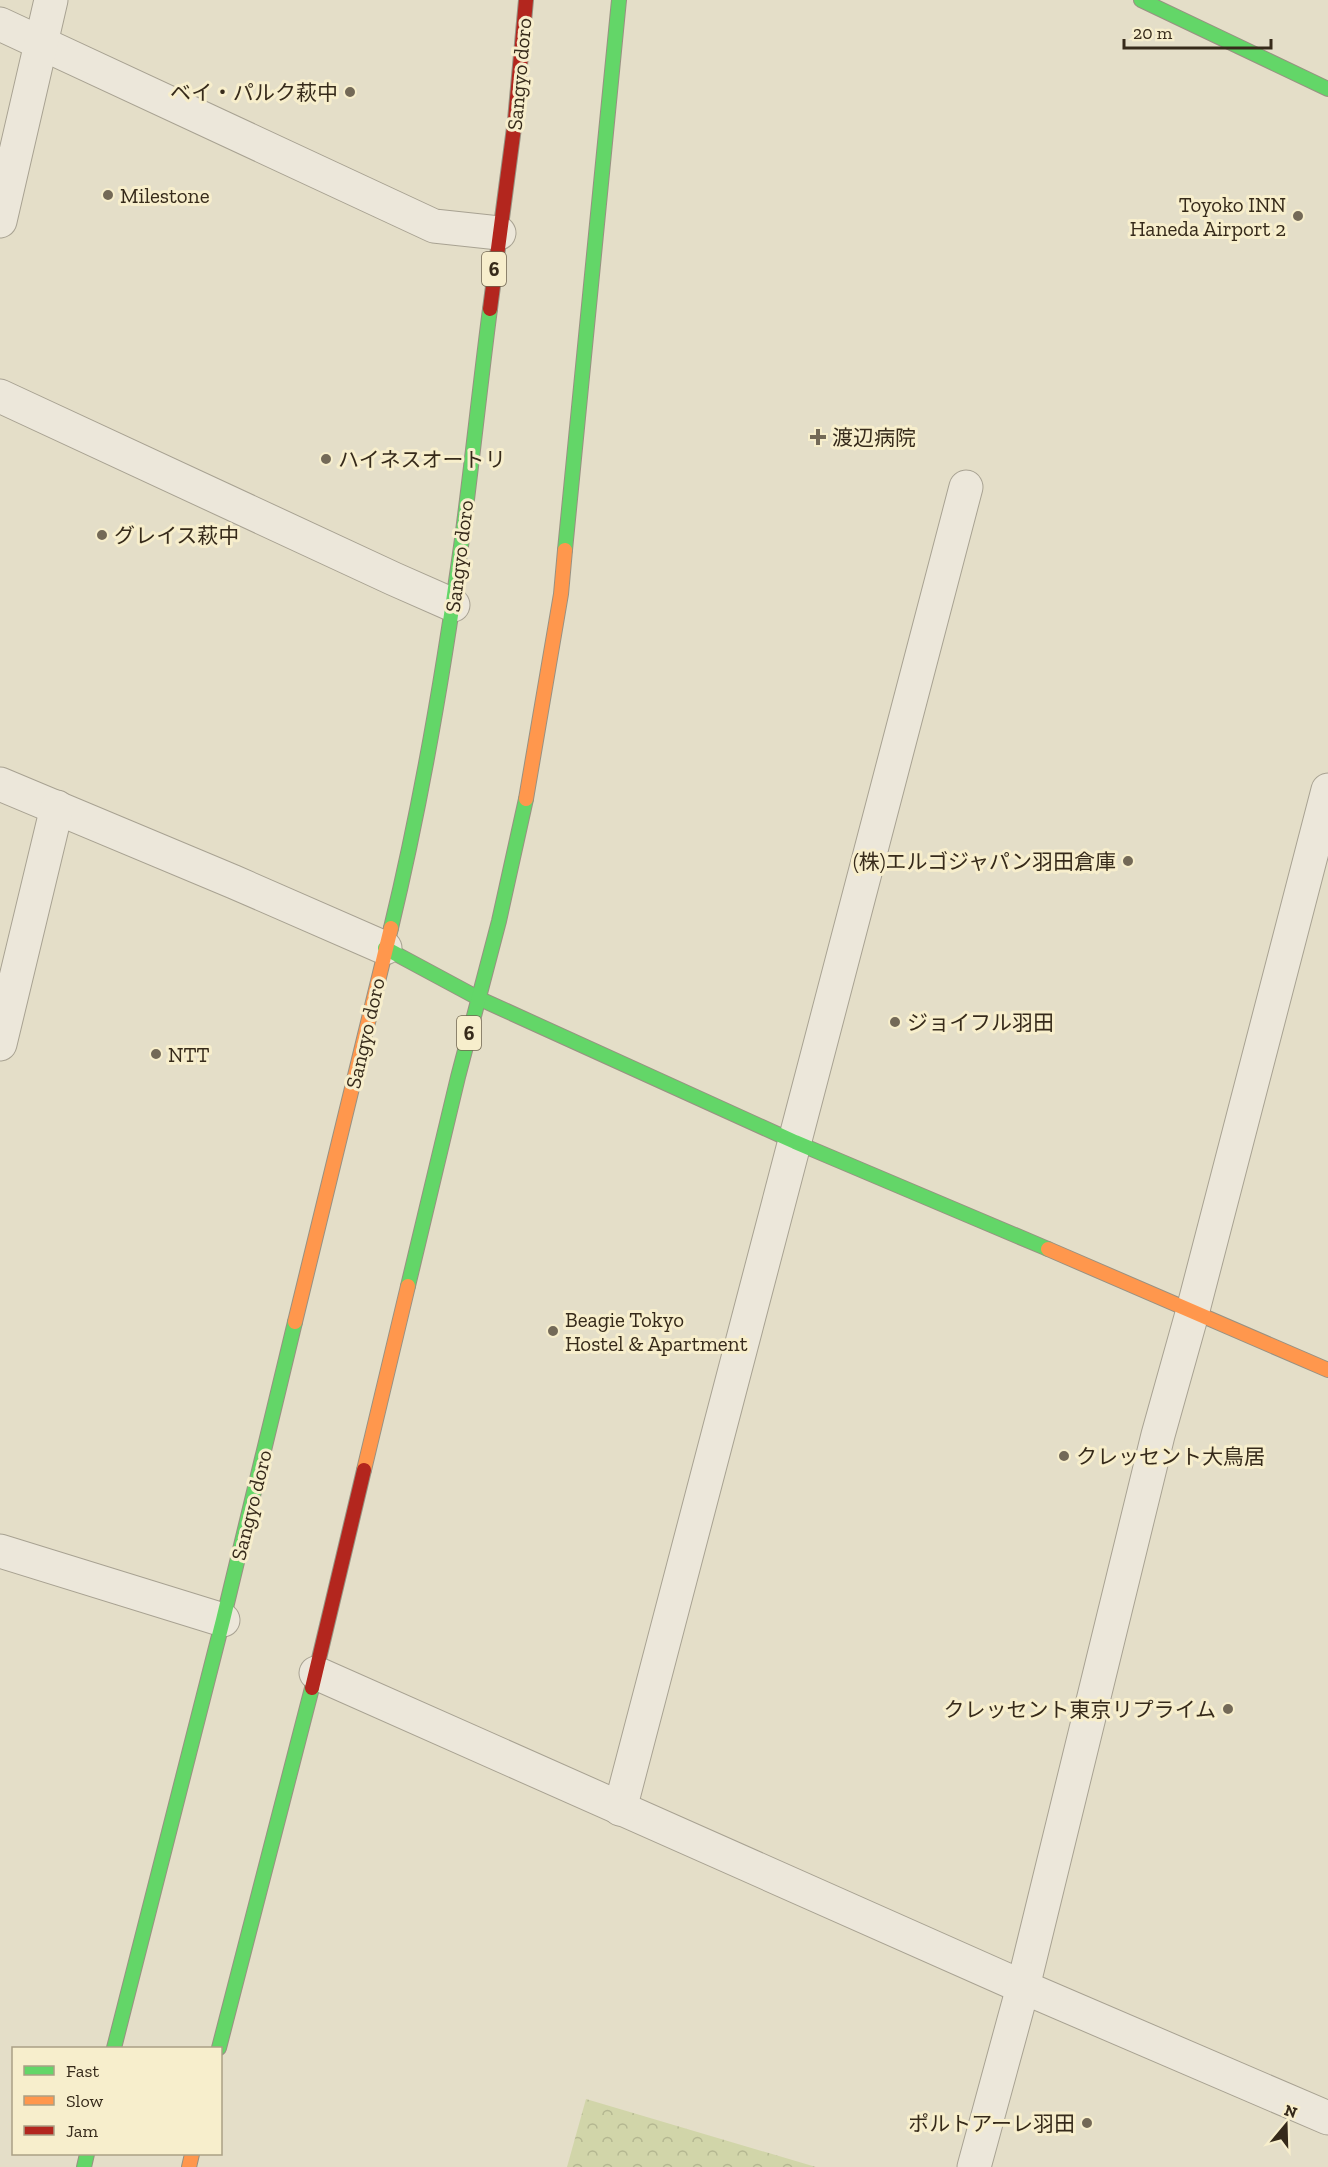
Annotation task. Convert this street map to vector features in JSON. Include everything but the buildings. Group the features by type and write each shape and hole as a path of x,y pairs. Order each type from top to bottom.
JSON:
{"main road":[{"name":"Sangyo doro","path":"115,2047 223,1620 406,864 426,766 453,605 515,120 526,0"},
{"name":"6","path":"220,2047 316,1673 478,998 499,921 528,788 561,594 619,0"},
{"path":"1141,0 1328,89"},
{"path":"384,948 478,998 795,1142 1193,1310 1328,1370"}],"street":[{"path":"0,221 51,0"},
{"path":"0,24 434,226 499,233"},
{"path":"0,396 453,605"},
{"path":"620,1809 966,487"},
{"path":"0,784 384,948"},
{"path":"974,2167 1023,1987 1155,1446 1193,1310 1328,790"},
{"path":"0,1044 57,807"},
{"path":"0,1551 223,1620"},
{"path":"316,1673 1023,1987 1328,2118"}],"green space":[{"path":"586,2099 816,2167 567,2167"}],"traffic: fast":[{"path":"565,550 619,0"},
{"path":"1141,0 1328,89"},
{"path":"391,928 422,783 448,637 490,309"},
{"path":"408,1286 458,1077 499,921 526,799"},
{"path":"385,948 478,998 795,1142 1048,1249"},
{"path":"114,2047 223,1620 295,1322"},
{"path":"219,2047 312,1688"},
{"path":"84,2167 87,2155"}],"traffic: slow":[{"path":"526,799 561,594 565,550"},
{"path":"295,1322 391,928"},
{"path":"1048,1249 1328,1370"},
{"path":"364,1470 408,1286"},
{"path":"189,2167 192,2155"}],"traffic: jam":[{"path":"490,309 515,120 526,0"},
{"path":"312,1688 364,1470"}],"place":[{"name":"ベイ・パルク萩中","path":"350,92"},
{"name":"Milestone","path":"108,195"},
{"name":"Toyoko INN Haneda Airport 2","path":"1298,216"},
{"name":"渡辺病院","path":"818,437"},
{"name":"ハイネスオートリ","path":"326,459"},
{"name":"グレイス萩中","path":"102,535"},
{"name":"(株)エルゴジャパン羽田倉庫","path":"1128,861"},
{"name":"ジョイフル羽田","path":"895,1022"},
{"name":"NTT","path":"156,1054"},
{"name":"Beagie Tokyo Hostel & Apartment","path":"553,1331"},
{"name":"クレッセント大鳥居","path":"1064,1456"},
{"name":"クレッセント東京リプライム","path":"1228,1709"},
{"name":"ポルトアーレ羽田","path":"1087,2123"}]}
